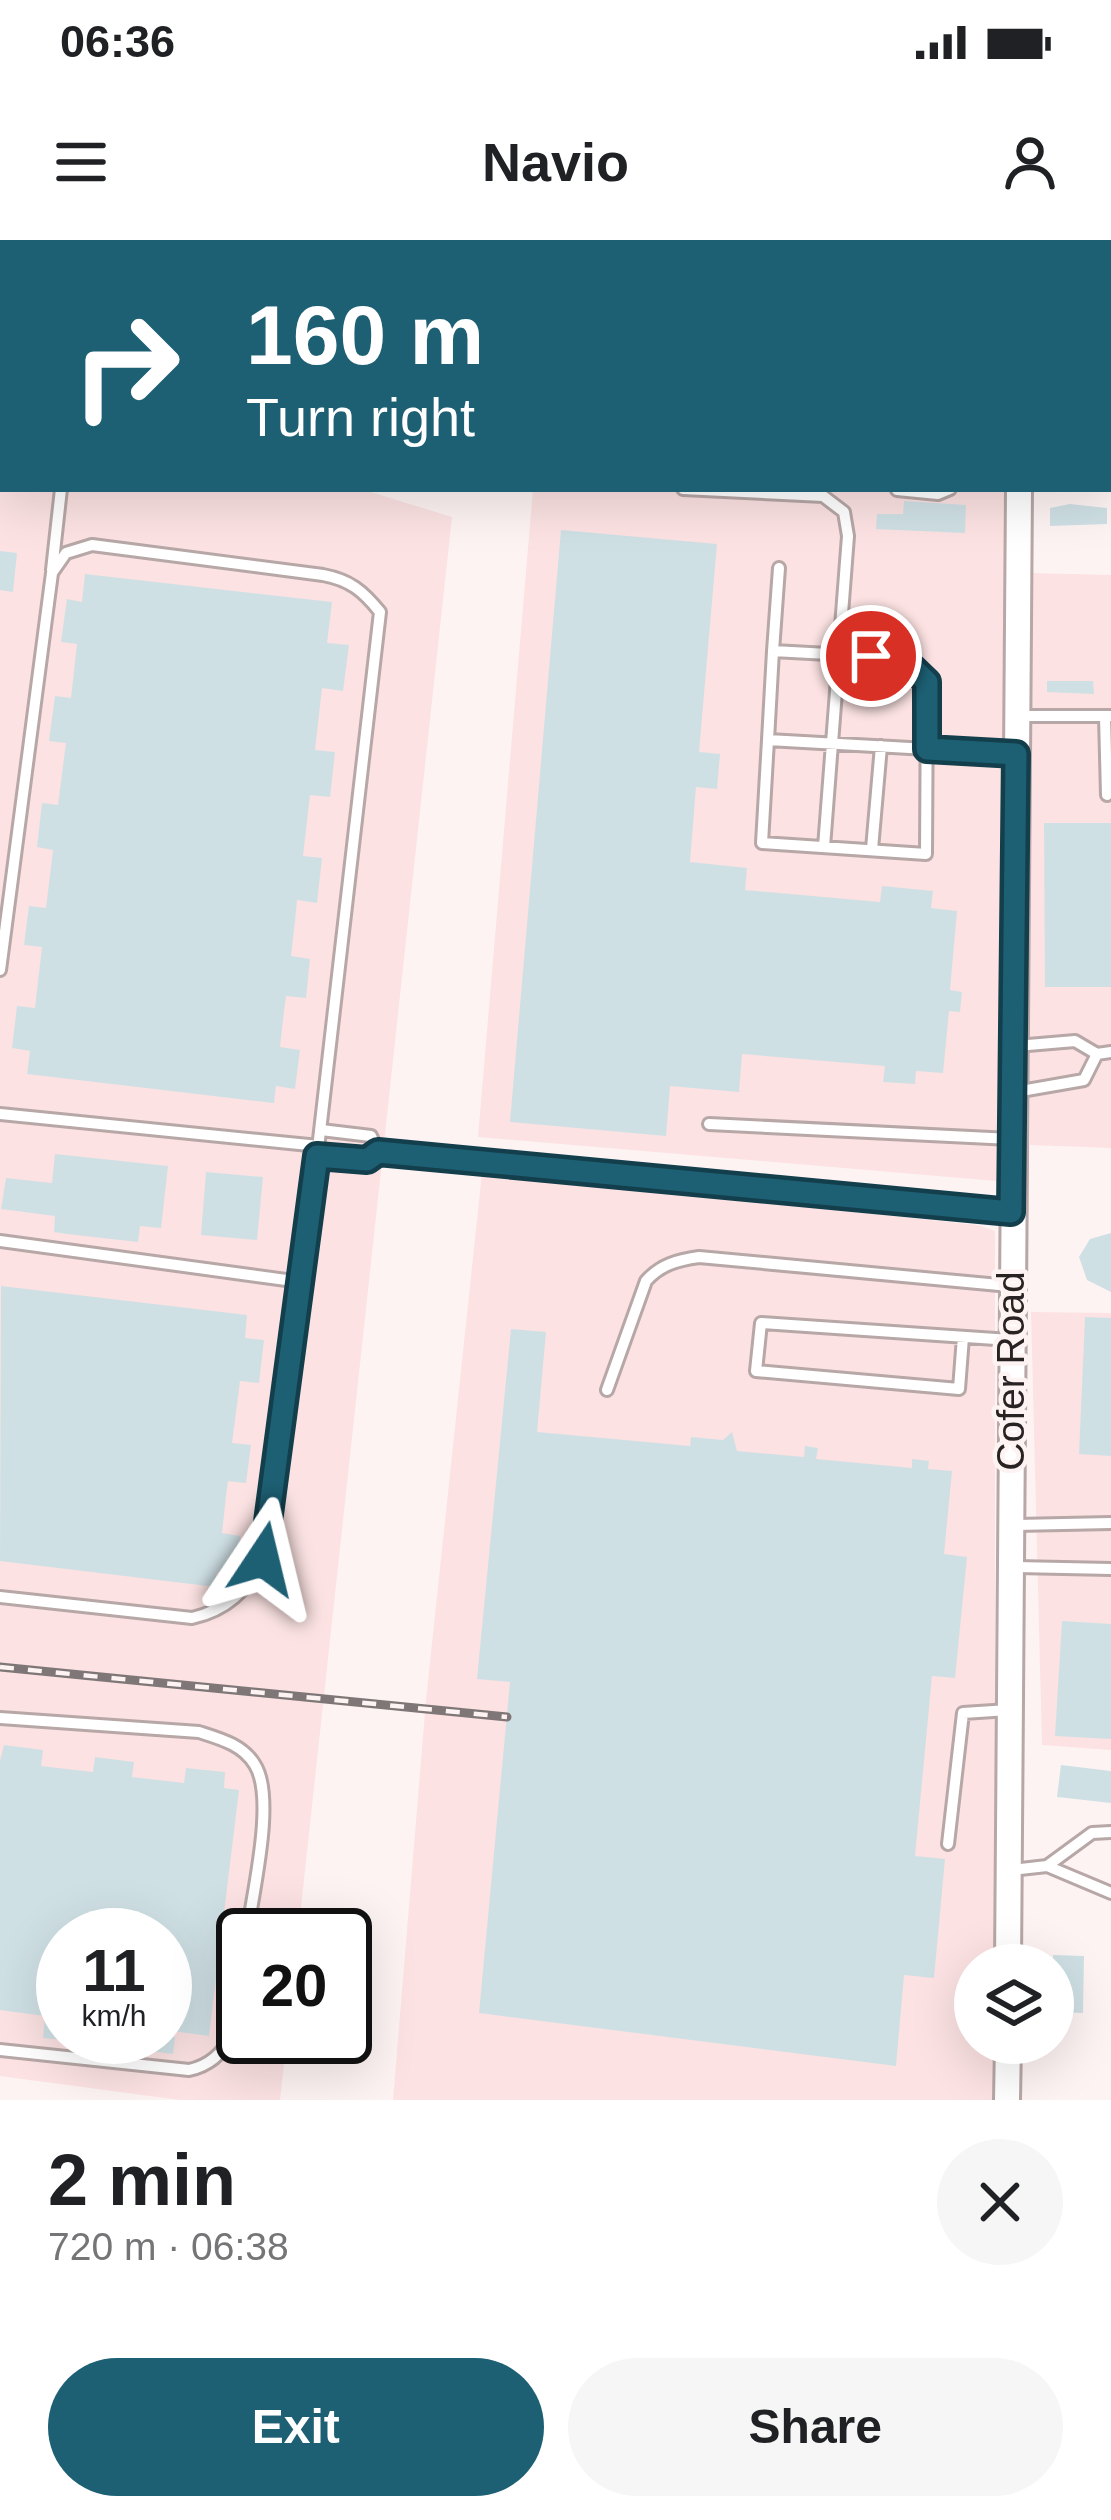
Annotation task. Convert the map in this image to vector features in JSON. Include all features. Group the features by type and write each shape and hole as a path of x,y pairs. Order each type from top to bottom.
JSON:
{"street":[{"name":"Cofer Road","path":"1008,1944 1018,492"},
{"path":"1007,2100 1008,2064"}],"lane":[{"path":"0,970 61,492"},
{"path":"792,492 823,496 844,512 848,536 824,847"},
{"path":"0,1597 192,1618 214,1613 235,1599 251,1581 268,1542 380,612 363,591 345,579 92,544 66,553 52,573"},
{"path":"773,651 902,658 927,682 926,854 762,843 773,651 779,568"},
{"path":"1016,716 1108,716 1107,795"},
{"path":"768,740 1016,754"},
{"path":"872,849 881,746"},
{"path":"1012,1046 1075,1041 1096,1054 1111,1052"},
{"path":"1012,1093 1084,1080 1096,1054"},
{"path":"0,1114 367,1160 378,1152 1011,1212"},
{"path":"709,1124 1011,1139"},
{"path":"320,1130 371,1136 378,1152"},
{"path":"0,1241 301,1282"},
{"path":"607,1390 646,1281 655,1270 676,1261 699,1257 1010,1286"},
{"path":"963,1337 959,1389 756,1371 761,1322 1010,1340"},
{"path":"1010,1525 1111,1523"},
{"path":"1009,1567 1111,1570"},
{"path":"948,1844 963,1713 1009,1710"},
{"path":"0,1718 199,1732 227,1740 242,1751 256,1766 264,1803 251,1908"},
{"path":"1008,1871 1047,1866 1092,1833 1111,1832"},
{"path":"1047,1866 1111,1893"},
{"path":"0,2050 189,2070 216,2060"}],"shaded area":[{"path":"0,492 371,492 452,517 301,1908 216,1908 216,2064 284,2064 280,2100 180,2100 0,2076"},
{"path":"533,492 1009,492 996,1181 478,1137"},
{"path":"1029,573 1111,575 1111,1148 1030,1145"},
{"path":"482,1173 978,1225 995,1231 995,1944 954,1944 954,2064 995,2064 995,2100 393,2100 426,1700"},
{"path":"1031,1312 1111,1313 1111,1750 1042,1745"}],"building":[{"path":"904,501 966,505 965,533 876,529 877,514 903,514"},
{"path":"1070,504 1107,508 1107,524 1050,526 1050,508"},
{"path":"561,530 717,544 699,752 720,754 717,789 696,787 690,862 747,868 745,890 880,902 882,886 933,891 931,908 957,911 950,990 962,992 960,1012 949,1011 943,1073 916,1071 915,1084 883,1082 885,1066 742,1054 739,1092 670,1086 666,1136 510,1122"},
{"path":"0,551 17,553 13,592 0,590"},
{"path":"85,574 332,602 327,643 349,645 343,691 322,688 315,750 335,752 330,797 310,795 303,856 322,858 317,903 297,900 291,956 310,959 306,998 286,996 280,1047 300,1050 295,1089 276,1086 274,1103 27,1074 30,1051 12,1048 17,1006 35,1008 42,947 24,945 29,906 46,908 53,850 37,847 42,803 58,805 66,743 49,741 55,696 71,698 77,644 61,642 67,599 82,602"},
{"path":"1047,681 1093,681 1094,694 1047,692"},
{"path":"1044,823 1111,823 1111,987 1045,987"},
{"path":"55,1154 168,1166 161,1228 140,1226 138,1242 67,1234 54,1232 55,1216 1,1209 6,1178 52,1183"},
{"path":"206,1172 263,1177 257,1240 201,1235"},
{"path":"1111,1233 1111,1292 1087,1280 1079,1257 1090,1239"},
{"path":"1,1286 247,1315 245,1338 264,1340 259,1383 240,1381 232,1443 251,1445 246,1483 228,1481 226,1496 222,1533 240,1536 235,1574 217,1572 216,1587 0,1561"},
{"path":"1085,1317 1111,1318 1111,1456 1079,1454"},
{"path":"511,1329 546,1332 537,1432 690,1446 691,1437 723,1440 732,1432 737,1451 804,1457 805,1446 818,1448 816,1459 912,1468 912,1459 929,1461 928,1469 952,1471 944,1554 967,1557 955,1678 932,1676 915,1856 945,1859 934,1978 904,1975 896,2066 479,2013 510,1682 477,1679"},
{"path":"1062,1621 1111,1624 1111,1739 1055,1736"},
{"path":"4,1745 43,1750 41,1766 93,1772 95,1757 134,1762 132,1777 184,1783 186,1768 225,1772 224,1788 239,1790 225,1908 216,1908 216,1979 209,2036 192,2034 192,1908 36,1908 36,2015 0,2010 0,1761"},
{"path":"1061,1765 1111,1771 1111,1803 1057,1797"},
{"path":"1074,1956 1084,1956 1083,2013 1074,2013"}],"railway":[{"path":"0,1667 507,1717"}],"route":[{"path":"263,1559 317,1156 367,1160 378,1152 1011,1212 1016,754 927,749 927,682 902,658 871,656"}]}
